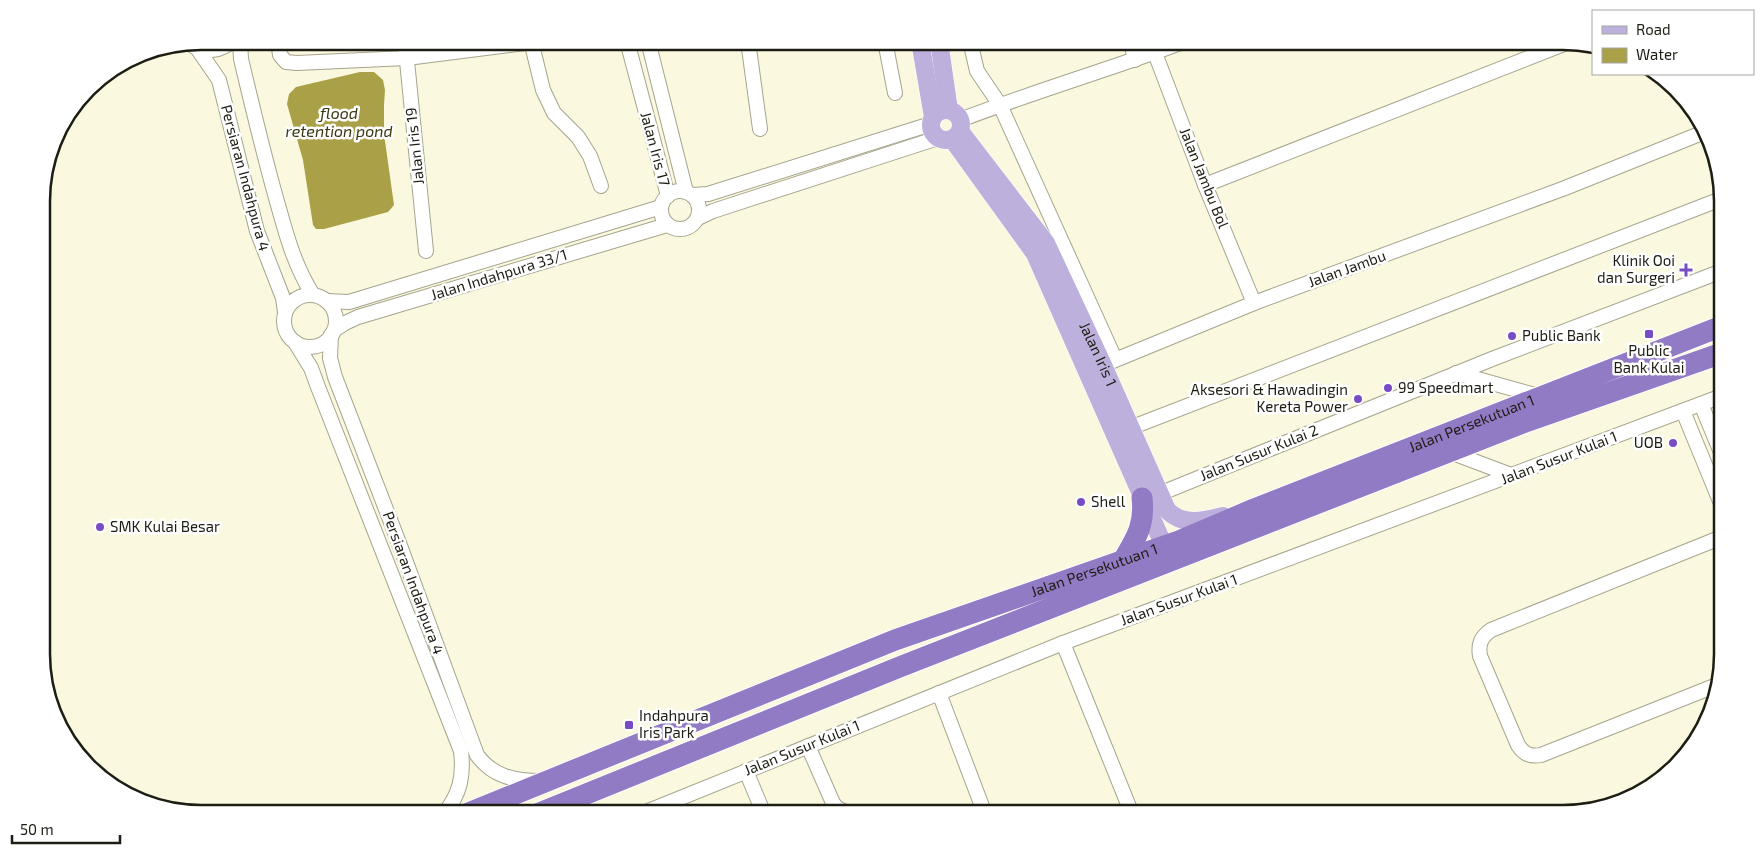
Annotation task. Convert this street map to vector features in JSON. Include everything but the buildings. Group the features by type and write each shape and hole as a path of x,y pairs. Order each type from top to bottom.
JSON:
{"highway":[{"name":"Jalan Persekutuan 1","path":"489,805 895,640 1164,546 1714,329"},
{"name":"Jalan Persekutuan 1","path":"559,805 902,666 1543,415 1714,355"},
{"path":"1124,559 1141,528 1142,516 1150,496"},
{"path":"1164,546 1185,556"}],"main road":[{"path":"923,50 946,126"},
{"path":"940,50 946,126"},
{"name":"Jalan Iris 1","path":"946,126 1046,243 1109,362 1164,546"},
{"name":"Jalan Iris 1","path":"946,126 1035,254 1150,496 1174,517 1185,521 1214,518 1254,509"}],"street":[{"name":"Persiaran Indahpura 4","path":"196,50 219,80 257,231 283,298 286,332 295,342 311,368 460,751 462,771 458,792 451,805"},
{"name":"Persiaran Indahpura 4","path":"240,50 241,59 268,168 291,251 300,274 313,295"},
{"path":"279,50 280,55 286,62 297,63 407,58 471,50"},
{"name":"Jalan Iris 19","path":"406,50 426,252"},
{"path":"536,50 543,90 554,113 578,138 590,156 601,186"},
{"name":"Jalan Iris 17","path":"630,50 664,201"},
{"name":"Jalan Iris 17","path":"650,50 662,100 689,193"},
{"path":"749,50 760,129"},
{"path":"887,50 894,93"},
{"path":"972,50 977,71 1000,105 1109,362"},
{"path":"1133,50 1135,60"},
{"path":"946,126 708,194 673,192 664,201 663,220 672,228 684,229 690,227 698,218 722,208 946,126 1000,105 1163,50"},
{"path":"1205,185 1551,50"},
{"name":"Jalan Jambu Bol","path":"1155,53 1205,185 1254,303"},
{"name":"Jalan Jambu","path":"1109,362 1254,303 1565,188 1593,175 1698,134"},
{"path":"689,193 699,206 698,218"},
{"name":"Jalan Indahpura 33/1","path":"327,301 349,302 664,201"},
{"path":"1130,428 1714,203"},
{"name":"Jalan Indahpura 33/1","path":"332,332 345,323 358,318 667,225"},
{"name":"Jalan Susur Kulai 2","path":"1150,496 1456,373 1714,273"},
{"path":"285,312 288,306 299,297 313,295 327,301"},
{"name":"Persiaran Indahpura 4","path":"327,301 336,319 332,332 330,358 334,377 399,542 477,755 494,772 514,779 549,781"},
{"path":"295,342 312,347 323,343 332,332"},
{"path":"1456,373 1542,397"},
{"name":"Jalan Susur Kulai 1","path":"663,805 1063,643 1714,399"},
{"path":"1701,404 1714,436"},
{"path":"1683,411 1714,487"},
{"path":"1450,452 1512,475"},
{"path":"1710,688 1541,755 1527,755 1518,745 1480,656 1479,648 1480,641 1491,630 1714,540"},
{"path":"1063,643 1128,805"},
{"path":"939,693 982,805"},
{"path":"808,746 834,805"},
{"path":"746,771 760,805"}],"water":[{"name":"flood retention pond","path":"360,72 374,72 383,80 385,90 384,134 394,205 388,212 324,229 316,229 313,225 303,160 287,104 289,94 296,87"}],"place":[{"name":"Klinik Ooi dan Surgeri","path":"1686,270"},
{"name":"Public Bank Kulai","path":"1649,334"},
{"name":"Public Bank","path":"1512,336"},
{"name":"99 Speedmart","path":"1388,388"},
{"name":"Aksesori & Hawadingin Kereta Power","path":"1358,399"},
{"name":"UOB","path":"1673,443"},
{"name":"Shell","path":"1081,502"},
{"name":"SMK Kulai Besar","path":"100,527"},
{"name":"Indahpura Iris Park","path":"629,725"}]}
